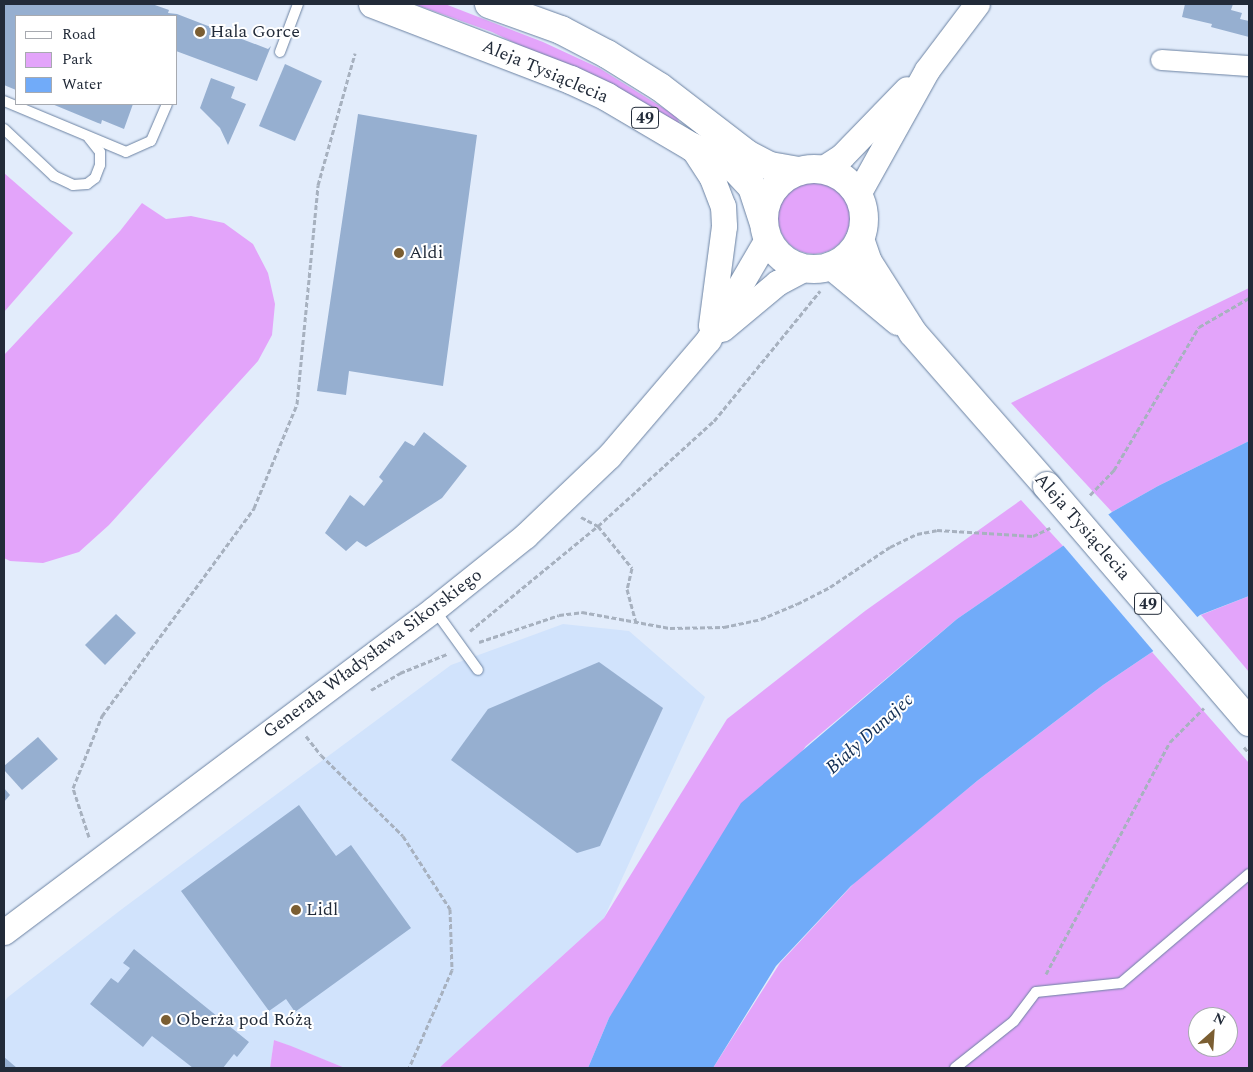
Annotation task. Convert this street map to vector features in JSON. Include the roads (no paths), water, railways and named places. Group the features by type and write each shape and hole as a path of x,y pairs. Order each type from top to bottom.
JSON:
{"main road":[{"name":"Aleja Tysiąclecia","path":"373,4 589,88 653,122 692,147 722,160 736,170 752,187 765,230"},
{"name":"49","path":"489,4 561,30 607,54 660,88 748,154 770,166 810,170 846,180 858,194 864,211 863,230 860,239"},
{"path":"765,230 768,197 777,183 810,170"},
{"name":"49","path":"765,230 778,255 787,262 805,268 832,266"},
{"name":"Aleja Tysiąclecia","path":"860,239 868,262 913,333 1047,486 1249,723"},
{"path":"832,266 848,255 860,239"},
{"name":"Aleja Tysiąclecia","path":"832,266 913,333"}],"street":[{"path":"810,170 842,156 927,70 977,4"},
{"path":"1161,60 1249,66"},
{"path":"858,194 927,70"},
{"path":"692,147 712,178 723,206 724,219 715,300 708,340"},
{"name":"Generała Władysława Sikorskiego","path":"708,340 765,230"},
{"name":"Generała Władysława Sikorskiego","path":"4,932 434,609 518,542 609,456 708,340 777,283 805,268"}],"lane":[{"path":"280,52 298,4"},
{"path":"4,101 126,152 151,141 167,105"},
{"path":"4,129 54,176 73,185 87,184 95,178 100,165 100,152 87,136"},
{"path":"434,609 478,670"},
{"path":"955,1068 1014,1021 1036,992 1121,983 1249,874"}],"water":[{"name":"Biały Dunajec","path":"1249,441 1249,596 1200,615 1152,652 1103,685 977,781 851,886 776,966 713,1068 588,1068 609,1018 741,803 957,619 1112,512 1158,486"}],"place":[{"name":"Hala Gorce","path":"200,32"},
{"name":"Aldi","path":"399,253"},
{"name":"Lidl","path":"296,910"},
{"name":"Oberża pod Różą","path":"166,1020"}]}
